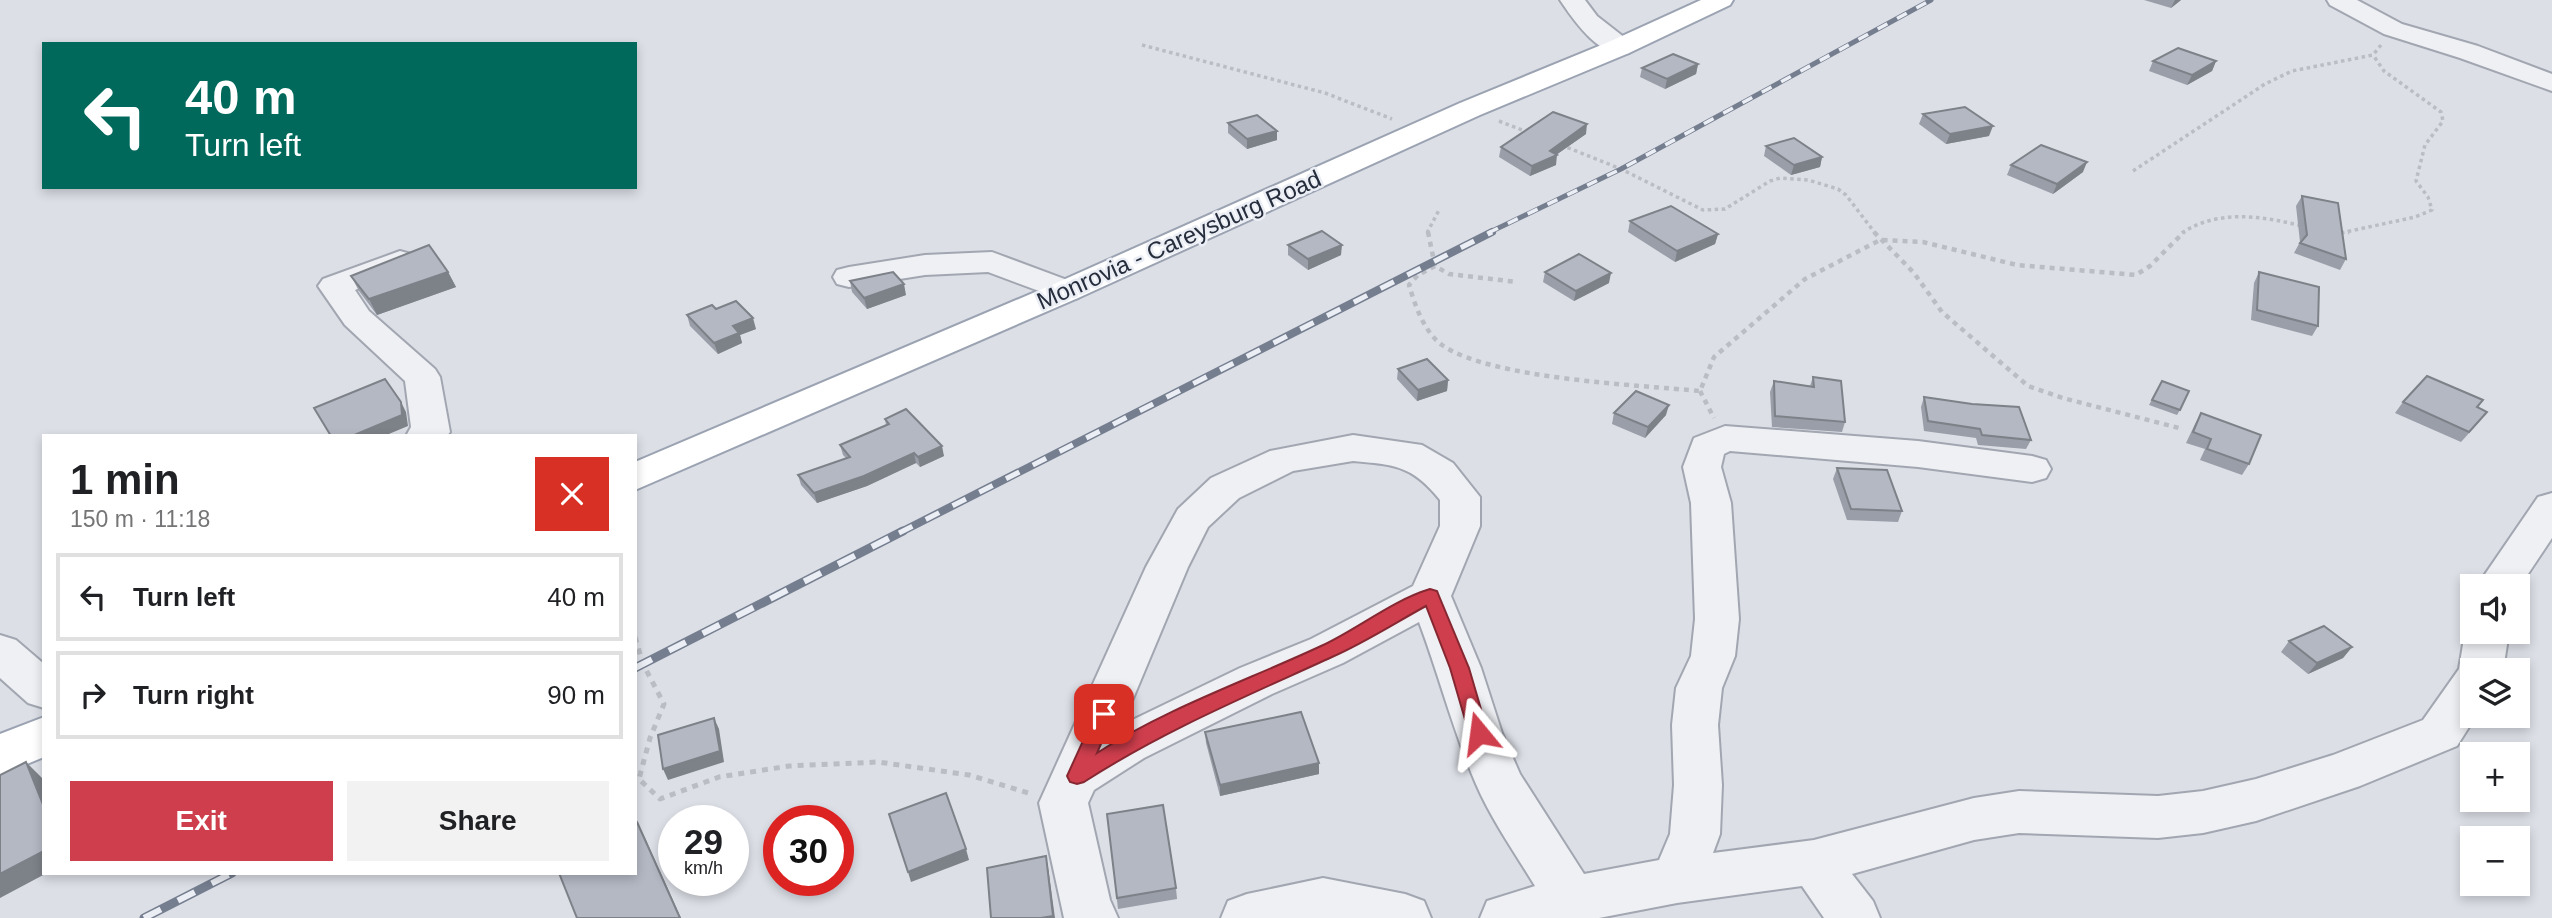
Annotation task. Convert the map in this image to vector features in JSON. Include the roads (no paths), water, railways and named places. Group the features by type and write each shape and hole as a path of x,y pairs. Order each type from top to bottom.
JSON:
{"main road":[{"name":"Monrovia - Careysburg Road","path":"637,476 1066,291 1470,109 1620,47 1721,0"},
{"path":"0,755 42,737"}],"street":[{"path":"1572,0 1588,22 1620,47"},
{"path":"2339,0 2393,29 2469,52 2552,83"},
{"path":"415,255 335,286 357,318 422,377 430,432 428,434"},
{"path":"849,277 925,265 992,262 1066,291"},
{"path":"1677,880 1695,834 1698,785 1695,725 1699,688 1713,656 1717,619 1712,562 1712,503 1702,467 1707,447 1725,438 1919,454 2032,469"},
{"path":"1070,790 1128,744 1256,681 1327,651 1430,596 1460,526 1460,497 1439,472 1408,454 1353,448 1284,460 1225,488 1192,519 1167,568 1070,790 1086,909 1092,918"},
{"path":"2506,574 2552,507"},
{"path":"1430,596 1460,668 1479,733 1500,784 1571,900"},
{"path":"0,652 42,688"},
{"path":"1506,918 1571,900 1677,880 1814,862 1974,819 2019,812 2158,817 2203,812 2256,800 2343,772 2440,733 2460,702"},
{"path":"1814,862 1854,918"},
{"path":"1247,918 1323,901 1405,918"}],"railway":[{"path":"1488,233 1621,169 1931,0"},
{"path":"899,533 1492,232"},
{"path":"637,667 903,531"},
{"path":"144,918 228,875"}]}
